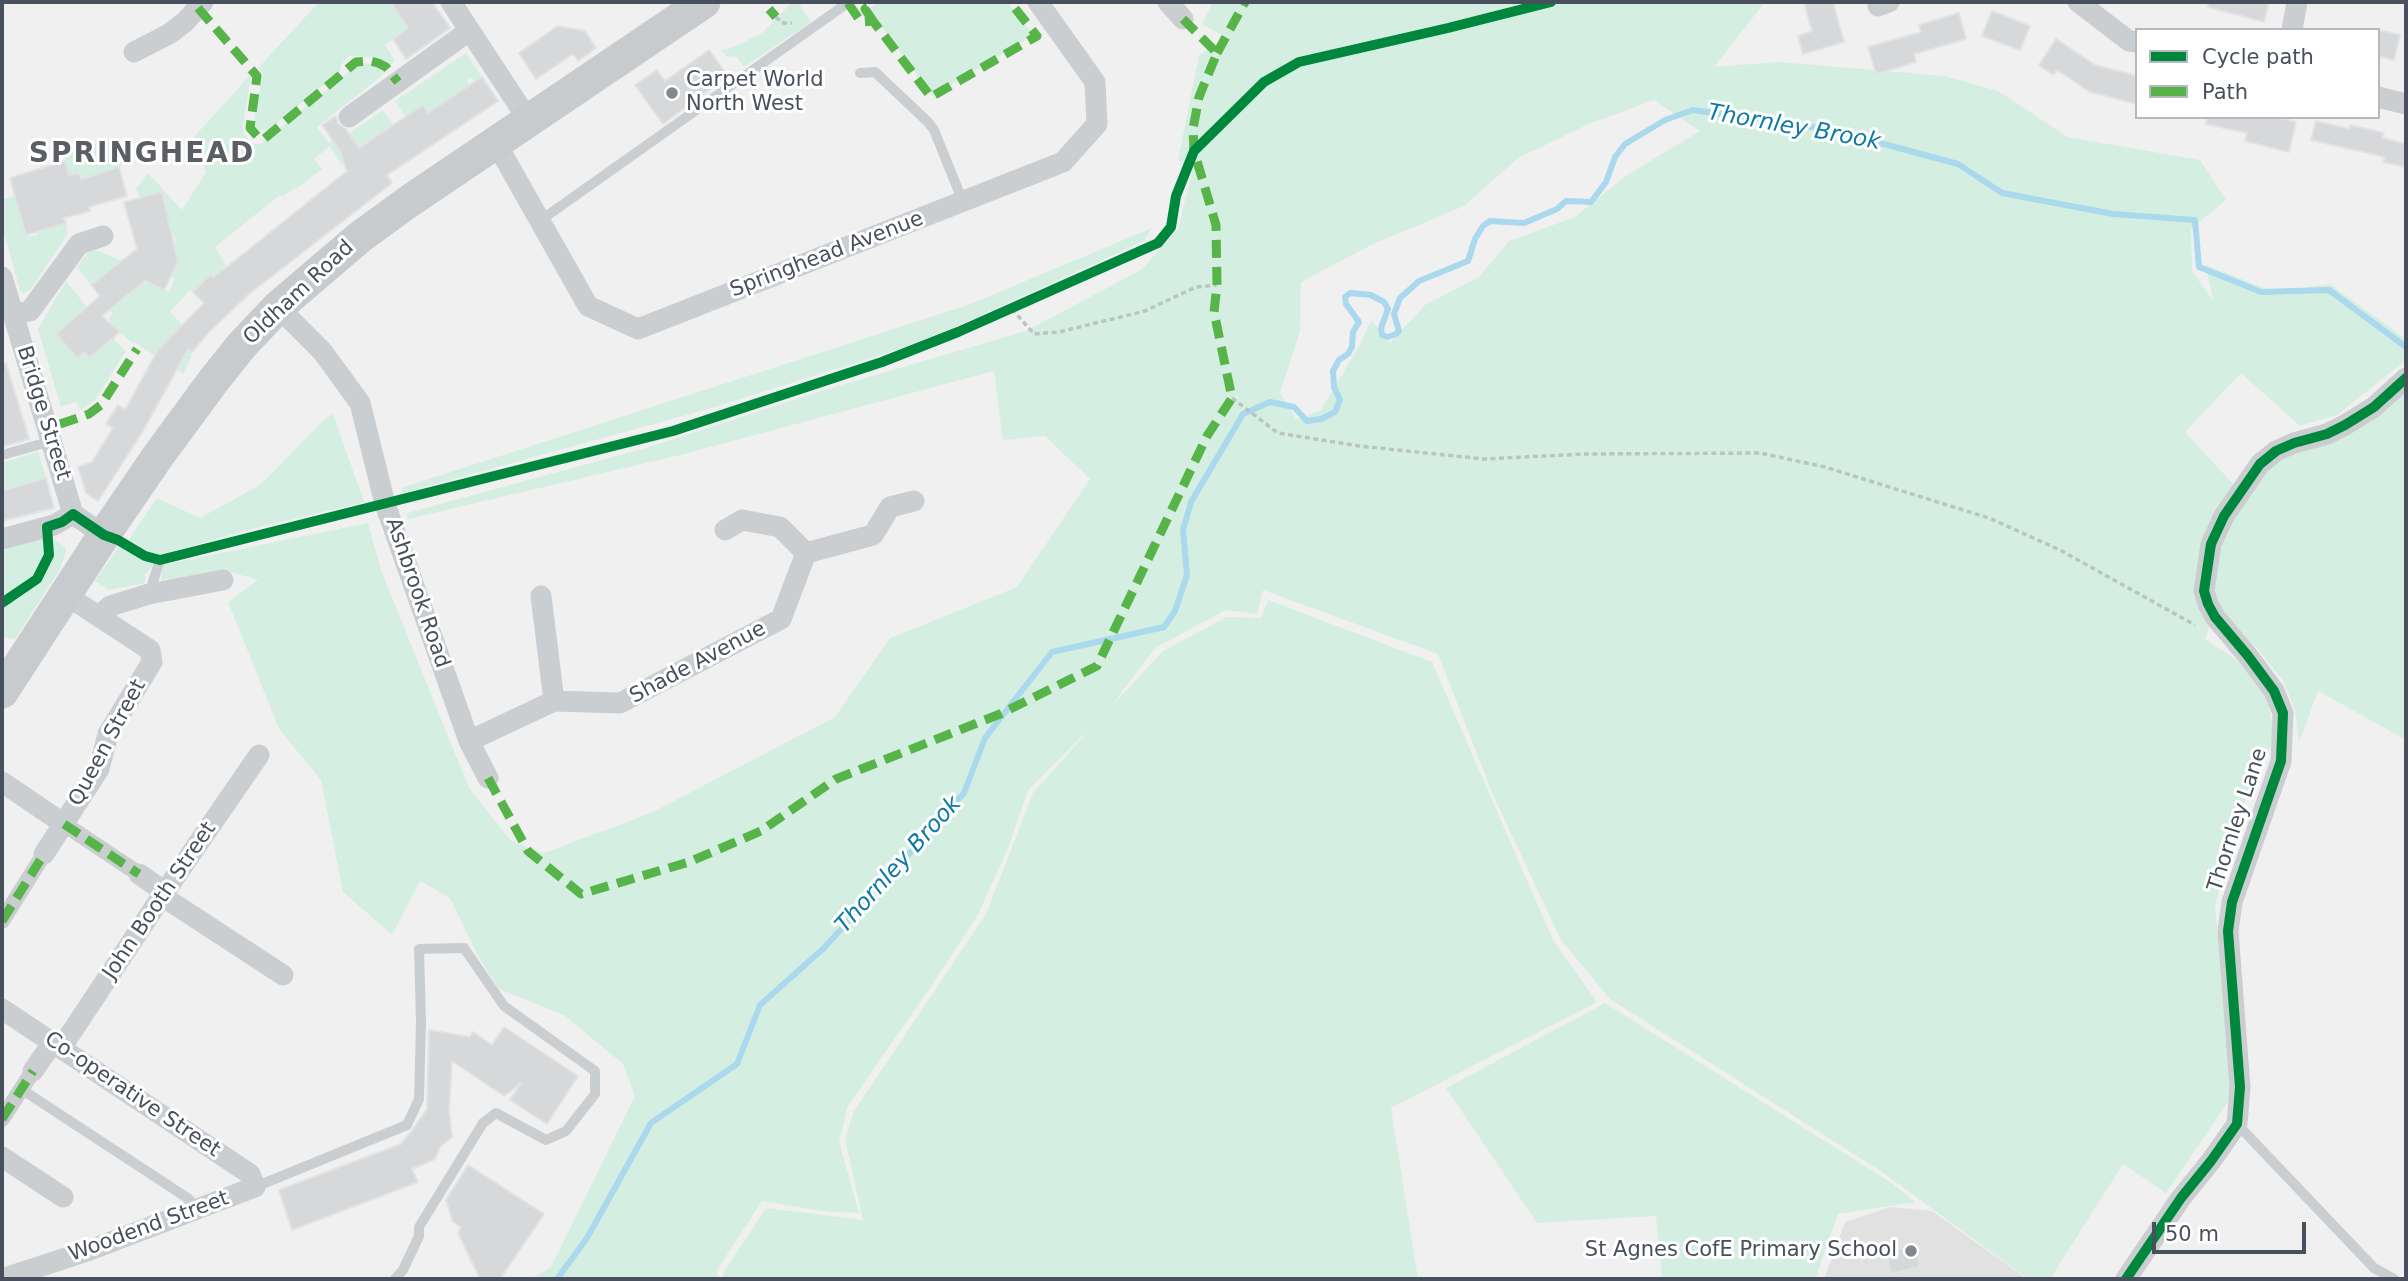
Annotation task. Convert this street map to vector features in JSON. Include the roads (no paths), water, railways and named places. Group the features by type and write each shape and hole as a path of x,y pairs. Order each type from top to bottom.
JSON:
{"main road":[{"name":"Oldham Road","path":"2,692 104,535 214,380 278,307 360,237 699,3"}],"street":[{"path":"134,52 169,34 185,22 203,2"},
{"path":"451,2 529,121"},
{"name":"Springhead Avenue","path":"496,143 588,306 638,329 1063,162 1097,124 1095,82 1038,2"},
{"path":"1168,2 1183,19"},
{"path":"2078,2 2129,41 2135,42"},
{"path":"2292,28 2297,2"},
{"path":"349,117 469,32"},
{"path":"2380,98 2406,104"},
{"path":"13,314 30,311 79,244 103,236"},
{"name":"Bridge Street","path":"2,277 73,514"},
{"name":"Ashbrook Road","path":"278,307 322,351 360,403 385,504 469,741 488,778"},
{"name":"Thornley Lane","path":"2237,1124 2240,1087 2228,931 2232,902 2281,761 2283,713 2264,676 2207,604 2204,591 2211,544 2224,516 2260,464 2276,451 2294,443 2327,435 2345,425 2374,407 2406,377"},
{"path":"725,530 742,520 780,527 806,553 873,535 890,507 914,501"},
{"path":"2,539 62,522 73,514 104,535"},
{"name":"Shade Avenue","path":"469,741 554,701 620,704 781,619 806,553"},
{"path":"66,595 100,615 110,606 149,594 223,580"},
{"path":"541,596 554,701"},
{"name":"Queen Street","path":"44,854 99,769 108,734 152,662 150,650 100,615"},
{"name":"John Booth Street","path":"2,1119 27,1080 57,1045 259,755"},
{"path":"2,782 283,975"},
{"path":"2,921 44,854"},
{"name":"Co-operative Street","path":"2,1009 250,1174 256,1187"},
{"path":"2126,1279 2181,1198 2237,1124"},
{"path":"2,1157 63,1197"},
{"name":"Woodend Street","path":"2,1279 90,1250 256,1187"}],"lane":[{"path":"541,220 849,2"},
{"path":"860,73 875,72 929,122 962,202"},
{"path":"2,455 52,441"},
{"path":"149,594 160,560"},
{"path":"256,1187 407,1125 419,1100 419,948 464,948 504,1006 595,1071 595,1094 566,1131 546,1140 496,1113 483,1123 419,1227 419,1236 414,1247 403,1270 395,1279"},
{"path":"27,1080 189,1199 197,1211"},
{"path":"2237,1124 2374,1268 2394,1279"}],"waterway":[{"name":"Thornley Brook","path":"557,1279 587,1238 651,1123 737,1064 760,1005 824,948 964,793 985,738 1052,652 1164,627 1175,611 1187,575 1183,530 1191,502 1243,414 1270,402 1294,407 1307,421 1321,419 1335,412 1340,400 1334,387 1333,371 1339,360 1348,354 1352,347 1353,332 1359,322 1346,304 1345,297 1350,293 1371,295 1384,302 1388,309 1381,328 1382,335 1388,337 1396,334 1399,331 1394,314 1400,298 1419,281 1468,261 1475,239 1483,226 1490,221 1524,223 1557,209 1566,201 1591,202 1606,182 1615,157 1625,144 1665,120 1693,110 1832,130 1958,164 2002,193 2113,214 2195,220 2199,267 2261,292 2329,290 2406,347"}],"place":[{"name":"Carpet World North West","path":"672,93"},
{"name":"St Agnes CofE Primary School","path":"1911,1251"}],"district":[{"name":"SPRINGHEAD","path":"142,155"}]}
